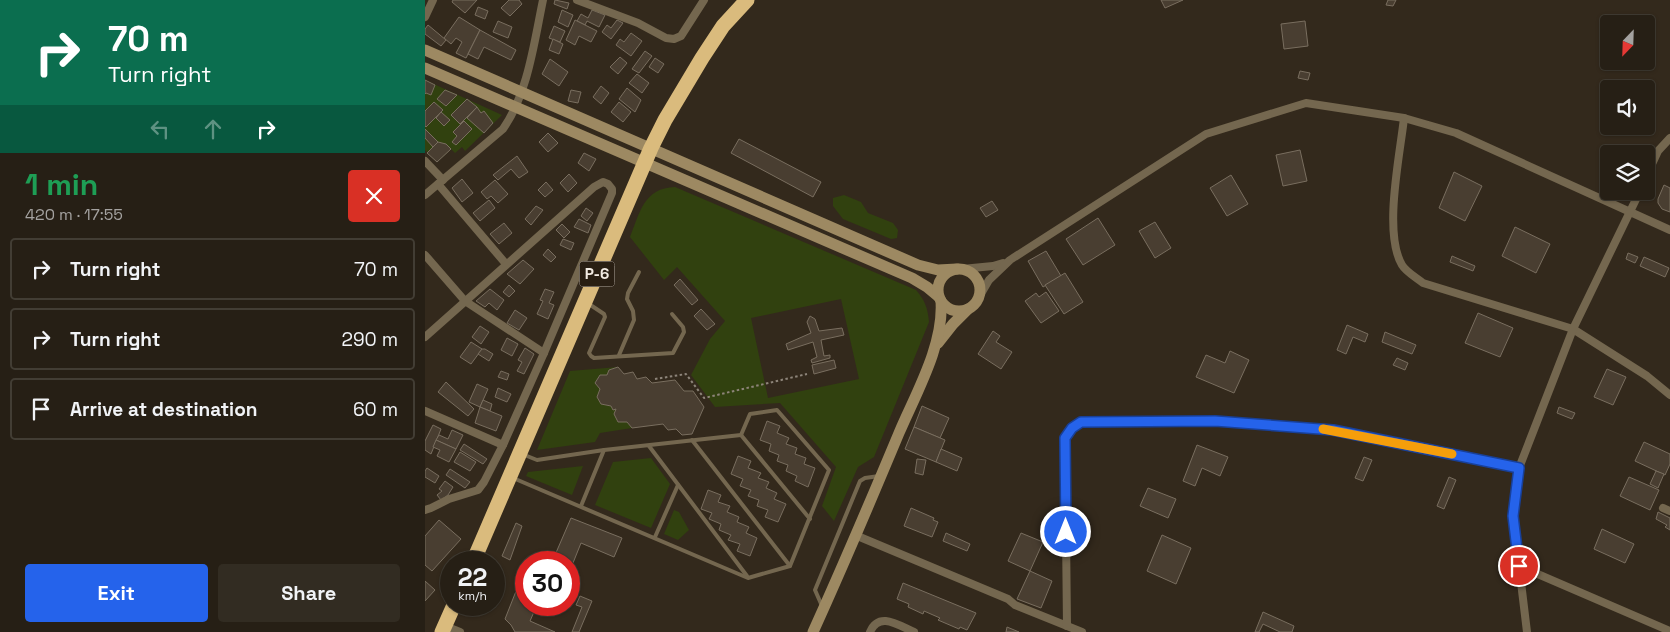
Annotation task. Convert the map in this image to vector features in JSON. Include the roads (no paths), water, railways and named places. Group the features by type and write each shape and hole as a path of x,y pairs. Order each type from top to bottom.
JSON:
{"highway":[{"name":"P-6","path":"478,551 651,148 665,120 702,58 723,26 747,0"},
{"path":"443,629 449,616"}],"street":[{"path":"425,18 433,0"},
{"path":"425,195 503,129 511,117 521,92 543,0"},
{"path":"577,0 638,23 666,38 674,40 681,36 704,0"},
{"path":"425,50 918,265 938,270 959,269 993,266 1010,260"},
{"path":"425,68 912,278 927,286 940,299 947,307 965,310 975,302 980,290 978,282 973,275 959,269 948,272 941,278 938,287 940,299 941,320 937,345 813,632"},
{"path":"937,345 953,324 975,302 989,280 1010,260 1206,134 1306,103 1404,118 1456,133 1670,230"},
{"path":"1404,118 1394,205 1396,249 1403,266 1423,283 1573,329 1647,376 1670,395"},
{"path":"1655,157 1658,150 1670,138"},
{"path":"425,161 507,264"},
{"path":"425,337 594,187 603,182 608,184 612,189 612,193 545,352 484,482 478,490 449,499 425,510"},
{"path":"1527,632 1513,516 1519,468 1573,329 1636,200"},
{"path":"425,255 465,301 545,352"},
{"path":"425,411 503,445"},
{"path":"1067,626 1065,438 1072,428 1081,422 1215,421 1333,430 1519,468"},
{"path":"855,535 1082,632"},
{"path":"1519,566 1670,631"},
{"path":"869,632 873,624 887,620 914,632"},
{"path":"443,629 460,632"}],"lane":[{"path":"619,355 633,320 633,311 627,298 628,293 639,272"},
{"path":"585,301 604,314 605,317 589,353 594,358 673,353 684,332 683,327 672,314"},
{"path":"741,435 750,414 777,410 829,470 790,566"},
{"path":"521,454 537,460 604,450 741,435"},
{"path":"741,435 810,519"},
{"path":"692,440 790,566"},
{"path":"649,446 748,578"},
{"path":"581,506 604,450"},
{"path":"823,609 815,590 860,481 865,478 881,476"},
{"path":"511,477 748,578 790,566"},
{"path":"655,537 678,485"}]}
